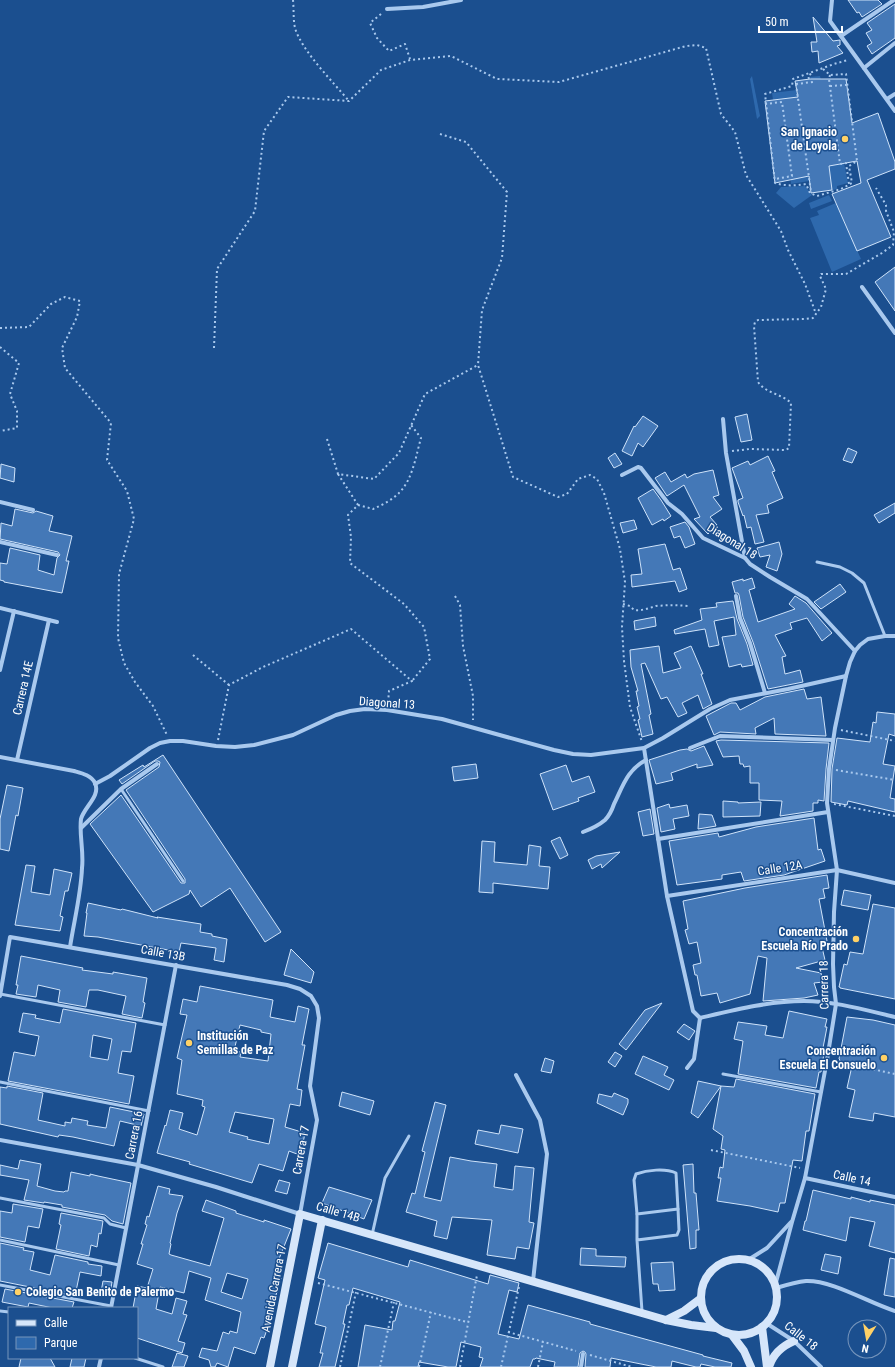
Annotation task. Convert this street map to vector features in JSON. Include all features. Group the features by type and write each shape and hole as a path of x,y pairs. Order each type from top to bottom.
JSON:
{"street":[{"path":"387,9 423,7 461,0"},
{"path":"832,0 830,21 895,111"},
{"path":"841,36 894,0"},
{"path":"864,68 895,43"},
{"path":"887,99 895,94"},
{"path":"862,287 895,333"},
{"path":"723,419 726,453 745,558"},
{"name":"Diagonal 18","path":"622,475 635,467 641,468 668,503 682,514 703,538 745,558 750,564 807,599 855,651"},
{"path":"0,502 33,510"},
{"path":"0,542 57,555"},
{"path":"736,596 740,618 765,692"},
{"path":"0,608 57,622"},
{"path":"0,670 14,611"},
{"name":"Carrera 14E","path":"17,760 49,620"},
{"path":"855,651 868,639 895,636"},
{"name":"Carrera 18","path":"775,1287 805,1178 836,1004 833,964 834,912 837,870 827,803 829,769 835,728 846,676 855,651"},
{"path":"700,1018 693,1011 667,896 644,748 719,704 730,700 846,676"},
{"name":"Diagonal 13","path":"95,784 160,743 183,741 216,746 235,747 254,745 293,735 350,711 366,709 387,710 419,715 474,727 573,754 591,755 644,748"},
{"path":"690,748 720,736 833,740"},
{"path":"0,757 85,774 92,779 95,784 96,789 94,796 84,812 80,828 83,856 82,870 70,947"},
{"path":"583,832 595,827 605,820 631,770 637,764 646,760"},
{"path":"80,828 121,789 157,764"},
{"path":"658,839 828,812"},
{"name":"Calle 12A","path":"667,896 837,870 895,882"},
{"name":"Calle 13B","path":"0,995 10,937 287,985 300,989 311,996"},
{"name":"Carrera 16","path":"111,1307 176,965"},
{"name":"Carrera 17","path":"300,1214 317,1120 310,1086 319,1018 317,1006 311,996"},
{"path":"700,1018 771,1004 804,1001 836,1004 895,1017"},
{"path":"687,1068 694,1059 700,1018"},
{"path":"516,1075 540,1120 547,1154 533,1282"},
{"name":"Calle 14B","path":"0,1140 138,1165 216,1187 300,1214 666,1320 716,1328"},
{"name":"Calle 14","path":"805,1178 895,1197"},
{"name":"Avenida Carrera 17","path":"270,1367 300,1214"},
{"path":"292,1367 322,1220"},
{"name":"Carrera 18","path":"748,1260 767,1248 792,1222"},
{"path":"730,1260 748,1260 762,1267 768,1272 775,1287 777,1298 776,1307 772,1316 764,1325 748,1334 732,1335 716,1328 705,1315 700,1299 704,1282 714,1268 730,1260"},
{"path":"775,1287 796,1282 808,1281 821,1283 835,1287 895,1311"},
{"path":"666,1320 684,1311 700,1299"},
{"path":"764,1325 768,1367"},
{"name":"Calle 18","path":"764,1325 794,1341 821,1367"},
{"path":"732,1335 744,1352 751,1367"},
{"path":"768,1367 776,1353 784,1346 794,1341"},
{"path":"580,1367 584,1354"}],"lane":[{"path":"817,562 846,570 864,583 885,636"},
{"path":"121,789 184,881"},
{"path":"0,995 165,1025"},
{"path":"723,1074 821,1092"},
{"path":"0,1082 149,1110"},
{"path":"372,1235 385,1178 409,1136"},
{"path":"637,1240 677,1235 679,1230 676,1173 670,1170 642,1172 636,1174 634,1180 637,1214 637,1240 642,1313"},
{"path":"0,1198 104,1218 110,1224 126,1228"},
{"path":"637,1214 678,1209"},
{"path":"0,1240 119,1265"},
{"path":"0,1285 111,1307"},
{"path":"138,1359 163,1367"}],"path":[{"path":"293,0 295,27 302,42 320,67 349,101"},
{"path":"387,9 370,23 374,33 389,51 405,44 410,60"},
{"path":"214,348 217,269 255,211 264,131 288,97 349,101 381,70 410,60 451,56 497,79 559,82 686,46 697,45 706,48 721,114 735,132 746,175 781,231 788,250 805,284 816,314"},
{"path":"823,69 830,75 846,74 857,161 849,166 852,183 841,189 817,196 810,193 806,184 783,185 775,183 765,94 792,86 793,79 848,60"},
{"path":"809,79 808,76 815,72"},
{"path":"830,75 829,79 840,164 846,163 850,184"},
{"path":"792,83 813,82"},
{"path":"796,84 811,193"},
{"path":"830,86 847,85"},
{"path":"765,104 782,102 792,176 774,179"},
{"path":"440,134 466,142 507,192 502,258 482,310 478,365 513,477 558,497 567,494 578,479 590,475 597,479 604,493 620,549 625,582 622,627 624,661 630,707 644,748"},
{"path":"726,453 741,449 786,450 789,448 791,403 778,394 761,387 758,382 755,322 758,320 813,318 821,307 826,289 820,276 821,274 846,274 893,245 894,232 886,211 886,205 876,188"},
{"path":"0,328 29,327 51,304 65,297 80,301 77,317 62,348 65,368 111,423 108,460 127,491 134,518 118,574 118,638 124,663 135,682 153,706 170,741"},
{"path":"0,347 19,363 10,394 17,410 17,428 0,431"},
{"path":"338,474 374,479 399,453 425,394 478,365"},
{"path":"326,439 338,474 358,505 373,510 392,499 400,492 409,477 421,438 411,425"},
{"path":"358,505 348,514 351,537 350,563 404,604 424,628 430,659 412,681 389,692 387,710"},
{"path":"455,596 460,605 463,646 473,696 474,727"},
{"path":"623,604 630,606 634,610 676,604 688,606"},
{"path":"216,746 230,685 263,667 351,629 412,681"},
{"path":"193,655 230,685"},
{"path":"835,728 895,741"},
{"path":"829,769 895,780"},
{"path":"827,803 895,816"},
{"path":"827,1060 895,1074"},
{"path":"711,1150 806,1169"},
{"path":"460,1367 467,1322 479,1266"},
{"path":"501,1367 521,1278"},
{"path":"310,1280 467,1322"},
{"path":"340,1367 356,1292"},
{"path":"380,1367 394,1302"},
{"path":"419,1367 431,1312"},
{"path":"508,1332 632,1367"},
{"path":"538,1367 543,1342"}],"green space":[{"path":"752,76 760,116 757,119 750,79"},
{"path":"820,76 841,164 844,163 848,183 837,186 837,189 829,191 817,79 811,79 810,77"},
{"path":"797,90 809,181 791,184 786,99 773,100 772,93"},
{"path":"805,186 812,195 794,208 776,193 781,187"},
{"path":"829,195 832,201 811,209 809,203"},
{"path":"836,203 861,259 832,272 810,218 819,215 817,211"}],"building":[{"path":"848,0 878,0 882,4 862,17 859,12 857,13"},
{"path":"895,4 895,38 872,54 867,46 872,43 866,33 872,30 867,23"},
{"path":"813,17 833,41 840,40 840,45 837,46 843,53 819,63 818,51 812,52 811,42 817,42"},
{"path":"810,79 846,79 852,123 878,113 895,162 895,169 867,180 891,237 857,251 832,194 861,183 857,161 829,166 832,190 811,193 809,176 775,183 765,101 798,97 795,81"},
{"path":"895,267 895,311 875,282"},
{"path":"747,414 752,440 741,442 735,417"},
{"path":"643,416 658,426 643,447 638,443 632,456 622,451 634,426 635,427"},
{"path":"848,448 857,452 852,463 843,460"},
{"path":"615,453 622,464 614,468 608,458"},
{"path":"768,456 775,471 772,472 783,498 767,505 769,513 756,515 764,542 755,544 751,527 747,528 744,515 743,516 738,502 738,500 743,498 732,468 748,461 750,465"},
{"path":"1,464 15,468 14,482 0,478"},
{"path":"713,470 719,495 713,497 722,509 710,517 717,525 708,534 694,519 700,517 684,485 667,496 655,478 665,472 671,482 685,474 687,478 694,474"},
{"path":"653,489 671,516 664,521 663,519 652,525 638,498"},
{"path":"895,503 895,513 879,523 874,515"},
{"path":"15,509 33,513 36,511 53,516 49,531 72,536 66,561 69,561 62,593 0,580 0,563 7,564 10,548 40,555 38,570 54,575 57,558 60,555 58,552 0,539 1,523 12,526"},
{"path":"634,520 637,529 623,533 620,523"},
{"path":"685,522 689,527 695,544 685,548 680,536 674,538 670,527"},
{"path":"779,542 782,554 777,571 766,567 770,555 760,557 757,548"},
{"path":"665,544 673,570 680,568 687,589 679,592 675,581 632,587 631,575 642,574 638,549"},
{"path":"752,578 755,588 749,590 758,622 795,609 789,604 795,596 806,603 832,633 822,641 807,618 790,623 792,629 775,635 786,656 782,657 785,674 800,670 803,682 768,689 753,642 743,617 739,595 738,593 735,593 732,582"},
{"path":"840,584 846,592 821,609 814,602"},
{"path":"733,601 737,619 747,644 753,665 742,667 741,664 729,667 722,637 736,635 734,617 714,621 719,645 709,647 705,629 675,634 674,630 702,620 700,609 717,607 716,603"},
{"path":"655,617 656,626 635,630 634,621"},
{"path":"659,646 663,673 681,668 674,653 691,646 703,674 701,674 712,704 703,709 698,695 682,703 687,713 678,717 667,697 661,699 645,663 641,664 651,714 649,715 653,734 642,737 638,720 640,719 637,707 639,706 636,691 638,691 631,667 630,650"},
{"path":"804,689 807,699 821,697 826,736 775,734 774,718 755,728 756,734 720,732 714,735 706,716 731,703 736,703 740,710 765,697"},
{"path":"877,712 895,714 895,736 889,734 883,764 895,766 890,798 895,799 895,812 848,801 847,805 831,802 832,769 837,738 870,742 873,722 876,723"},
{"path":"716,741 829,743 824,801 818,800 818,803 813,803 813,811 780,816 782,801 759,800 759,783 750,783 750,766 744,767 743,764 740,764 739,756 723,757"},
{"path":"704,746 713,765 697,768 697,764 671,773 673,780 656,784 649,760 680,750 687,749 691,751"},
{"path":"163,755 281,932 265,942 230,888 201,907 190,890 189,894 153,912 90,824 121,795 181,883 185,883 185,879 126,790 159,767 160,762 155,761 122,784 119,780"},
{"path":"476,764 478,778 454,781 452,767"},
{"path":"566,765 572,782 589,776 595,792 578,798 579,801 553,810 540,774"},
{"path":"7,785 23,788 9,851 0,849 0,819"},
{"path":"723,801 738,803 761,802 760,816 723,817"},
{"path":"669,804 670,808 687,805 689,816 673,819 675,829 661,832 657,808"},
{"path":"650,809 654,834 643,836 638,812"},
{"path":"699,814 712,815 716,826 698,829"},
{"path":"814,818 818,850 821,849 825,861 784,875 744,881 741,872 722,875 722,879 677,885 669,841 718,833 719,837 756,827"},
{"path":"560,837 568,855 560,859 551,841"},
{"path":"482,841 495,842 494,862 527,865 529,845 541,847 539,866 550,867 548,889 493,883 493,893 479,892"},
{"path":"620,852 602,868 601,864 592,869 588,860 596,856"},
{"path":"26,865 35,866 31,892 50,895 54,869 72,873 68,891 65,891 60,916 63,917 60,931 15,925"},
{"path":"827,875 829,888 823,889 825,898 819,899 827,941 821,943 825,960 796,968 821,973 823,982 814,983 818,995 804,998 763,1001 767,958 758,956 750,994 720,1003 717,993 701,996 697,975 695,975 693,965 701,963 697,942 689,944 685,930 688,929 683,901 745,888"},
{"path":"844,890 871,895 868,910 841,905"},
{"path":"88,903 122,909 158,918 157,917 201,924 200,932 227,939 224,962 214,960 216,948 181,943 179,952 98,937 84,936"},
{"path":"873,904 895,908 895,999 839,987 844,964 847,965 850,952 863,954"},
{"path":"291,949 314,972 311,983 284,975"},
{"path":"21,956 83,968 82,970 113,974 113,972 147,978 142,1018 122,1014 126,996 98,990 89,990 86,1007 58,1002 60,990 38,985 36,997 16,994"},
{"path":"200,986 273,1000 270,1017 295,1022 298,1006 309,1009 302,1045 305,1045 297,1089 302,1090 300,1106 290,1104 285,1127 305,1133 303,1143 302,1142 297,1154 289,1151 283,1171 259,1164 252,1183 189,1164 190,1162 157,1153 170,1110 183,1113 179,1129 197,1135 205,1107 202,1106 203,1100 177,1094 182,1060 177,1058 187,1015 180,1014 183,999 197,1002","holes":["240,1025 271,1034 268,1061 240,1057 241,1052 234,1051","235,1112 274,1119 269,1144 247,1139 248,1137 229,1132"]},
{"path":"662,1003 626,1050 619,1044 645,1010"},
{"path":"63,1009 136,1023 131,1052 122,1051 118,1073 134,1076 129,1104 8,1081 14,1052 35,1056 39,1036 19,1032 23,1013 36,1015 35,1018 60,1023","holes":["93,1035 112,1039 108,1060 90,1057"]},
{"path":"789,1011 827,1019 821,1072 819,1072 816,1088 738,1074 743,1041 734,1039 738,1022 767,1026 765,1035 783,1038"},
{"path":"847,1017 873,1020 895,1025 895,1117 874,1113 873,1121 849,1117 855,1090 847,1088 852,1066 839,1064"},
{"path":"684,1024 695,1031 689,1040 677,1032"},
{"path":"615,1052 622,1056 615,1067 608,1062"},
{"path":"643,1056 668,1067 664,1075 674,1080 669,1090 635,1074"},
{"path":"545,1058 554,1061 551,1073 541,1071"},
{"path":"736,1079 815,1094 809,1131 806,1131 802,1161 793,1160 785,1203 780,1203 778,1212 717,1201 721,1178 718,1178 720,1167 723,1168 725,1150 721,1149 723,1136 713,1129 721,1086 734,1087"},
{"path":"698,1081 721,1086 698,1118 691,1113"},
{"path":"7,1086 43,1093 38,1120 65,1126 65,1122 71,1123 72,1118 88,1121 87,1125 106,1128 110,1107 144,1114 141,1126 120,1121 114,1146 73,1137 59,1135 58,1137 0,1124 0,1087 7,1088"},
{"path":"342,1092 374,1101 370,1115 339,1106"},
{"path":"614,1093 628,1099 623,1115 597,1103 599,1094 612,1097"},
{"path":"435,1102 446,1105 424,1197 441,1201 450,1157 497,1164 494,1187 513,1190 515,1166 534,1168 529,1222 534,1223 529,1249 517,1247 515,1259 487,1255 492,1220 452,1217 447,1239 434,1236 437,1221 406,1212 412,1193 415,1194 425,1152 422,1151"},
{"path":"501,1125 523,1129 518,1153 475,1144 478,1130 499,1134"},
{"path":"20,1160 41,1164 37,1186 55,1191 68,1191 71,1172 90,1176 90,1174 131,1183 123,1224 112,1221 105,1215 62,1207 62,1205 24,1200 29,1180 0,1175 0,1165 18,1169"},
{"path":"693,1164 694,1193 696,1193 699,1230 696,1230 696,1248 690,1249 683,1165"},
{"path":"279,1180 290,1183 287,1194 275,1191"},
{"path":"158,1186 170,1189 169,1194 183,1196 177,1213 169,1254 210,1266 224,1218 202,1211 206,1200 236,1211 236,1213 291,1229 279,1259 282,1260 276,1277 281,1278 272,1309 274,1310 264,1338 261,1337 255,1354 234,1347 228,1367 217,1363 215,1367 211,1367 209,1360 199,1357 202,1348 217,1351 223,1332 229,1334 230,1331 237,1333 241,1312 205,1300 211,1278 189,1271 184,1293 160,1287 156,1309 172,1314 176,1298 187,1301 183,1314 187,1315 178,1341 185,1343 182,1353 138,1338 138,1307 133,1307 137,1286 147,1288 153,1269 137,1264 147,1225 145,1224 147,1216 149,1217","holes":["227,1273 248,1279 242,1299 221,1292"]},
{"path":"329,1187 372,1200 364,1219 322,1203"},
{"path":"813,1190 851,1199 851,1197 870,1202 870,1200 895,1205 895,1253 869,1246 875,1222 850,1217 846,1241 803,1230"},
{"path":"13,1204 43,1209 39,1228 28,1226 25,1242 0,1237 0,1211 12,1213"},
{"path":"61,1213 103,1221 97,1247 91,1245 89,1256 56,1249 61,1225 59,1224"},
{"path":"0,1243 24,1248 23,1250 34,1252 30,1270 50,1275 55,1255 88,1262 88,1264 102,1266 101,1276 80,1272 75,1296 0,1281"},
{"path":"328,1243 408,1267 410,1260 488,1284 490,1275 519,1283 517,1292 509,1290 498,1334 519,1339 528,1305 590,1322 590,1324 732,1363 731,1367 715,1367 701,1364 700,1367 696,1367 672,1361 671,1367 656,1367 611,1358 610,1367 585,1367 586,1354 583,1351 580,1353 578,1367 554,1367 555,1362 536,1358 533,1359 530,1367 480,1367 483,1358 479,1357 481,1347 461,1342 456,1367 419,1362 418,1367 358,1367 365,1325 392,1330 393,1321 395,1321 400,1302 353,1288 349,1305 347,1305 343,1324 345,1324 335,1367 319,1367 323,1353 320,1353 326,1327 315,1324 325,1280 318,1278"},
{"path":"581,1248 596,1249 596,1256 626,1257 625,1267 580,1265"},
{"path":"825,1254 841,1257 838,1274 821,1270"},
{"path":"890,1258 895,1259 895,1297 884,1295"},
{"path":"673,1262 675,1290 659,1291 658,1284 653,1284 651,1263"},
{"path":"103,1281 112,1282 110,1294 101,1292"},
{"path":"5,1289 74,1302 72,1307 48,1307 29,1303 28,1307 2,1302"},
{"path":"177,1353 188,1356 184,1367 172,1367"},
{"path":"21,1359 51,1359 55,1367 19,1367"},
{"path":"72,1359 86,1359 84,1367 70,1367"}],"place":[{"name":"San Ignacio de Loyola","path":"845,139"},
{"name":"Concentración Escuela Río Prado","path":"856,939"},
{"name":"Institución Semillas de Paz","path":"189,1043"},
{"name":"Concentración Escuela El Consuelo","path":"884,1058"},
{"name":"Colegio San Benito de Palermo","path":"18,1292"}]}
